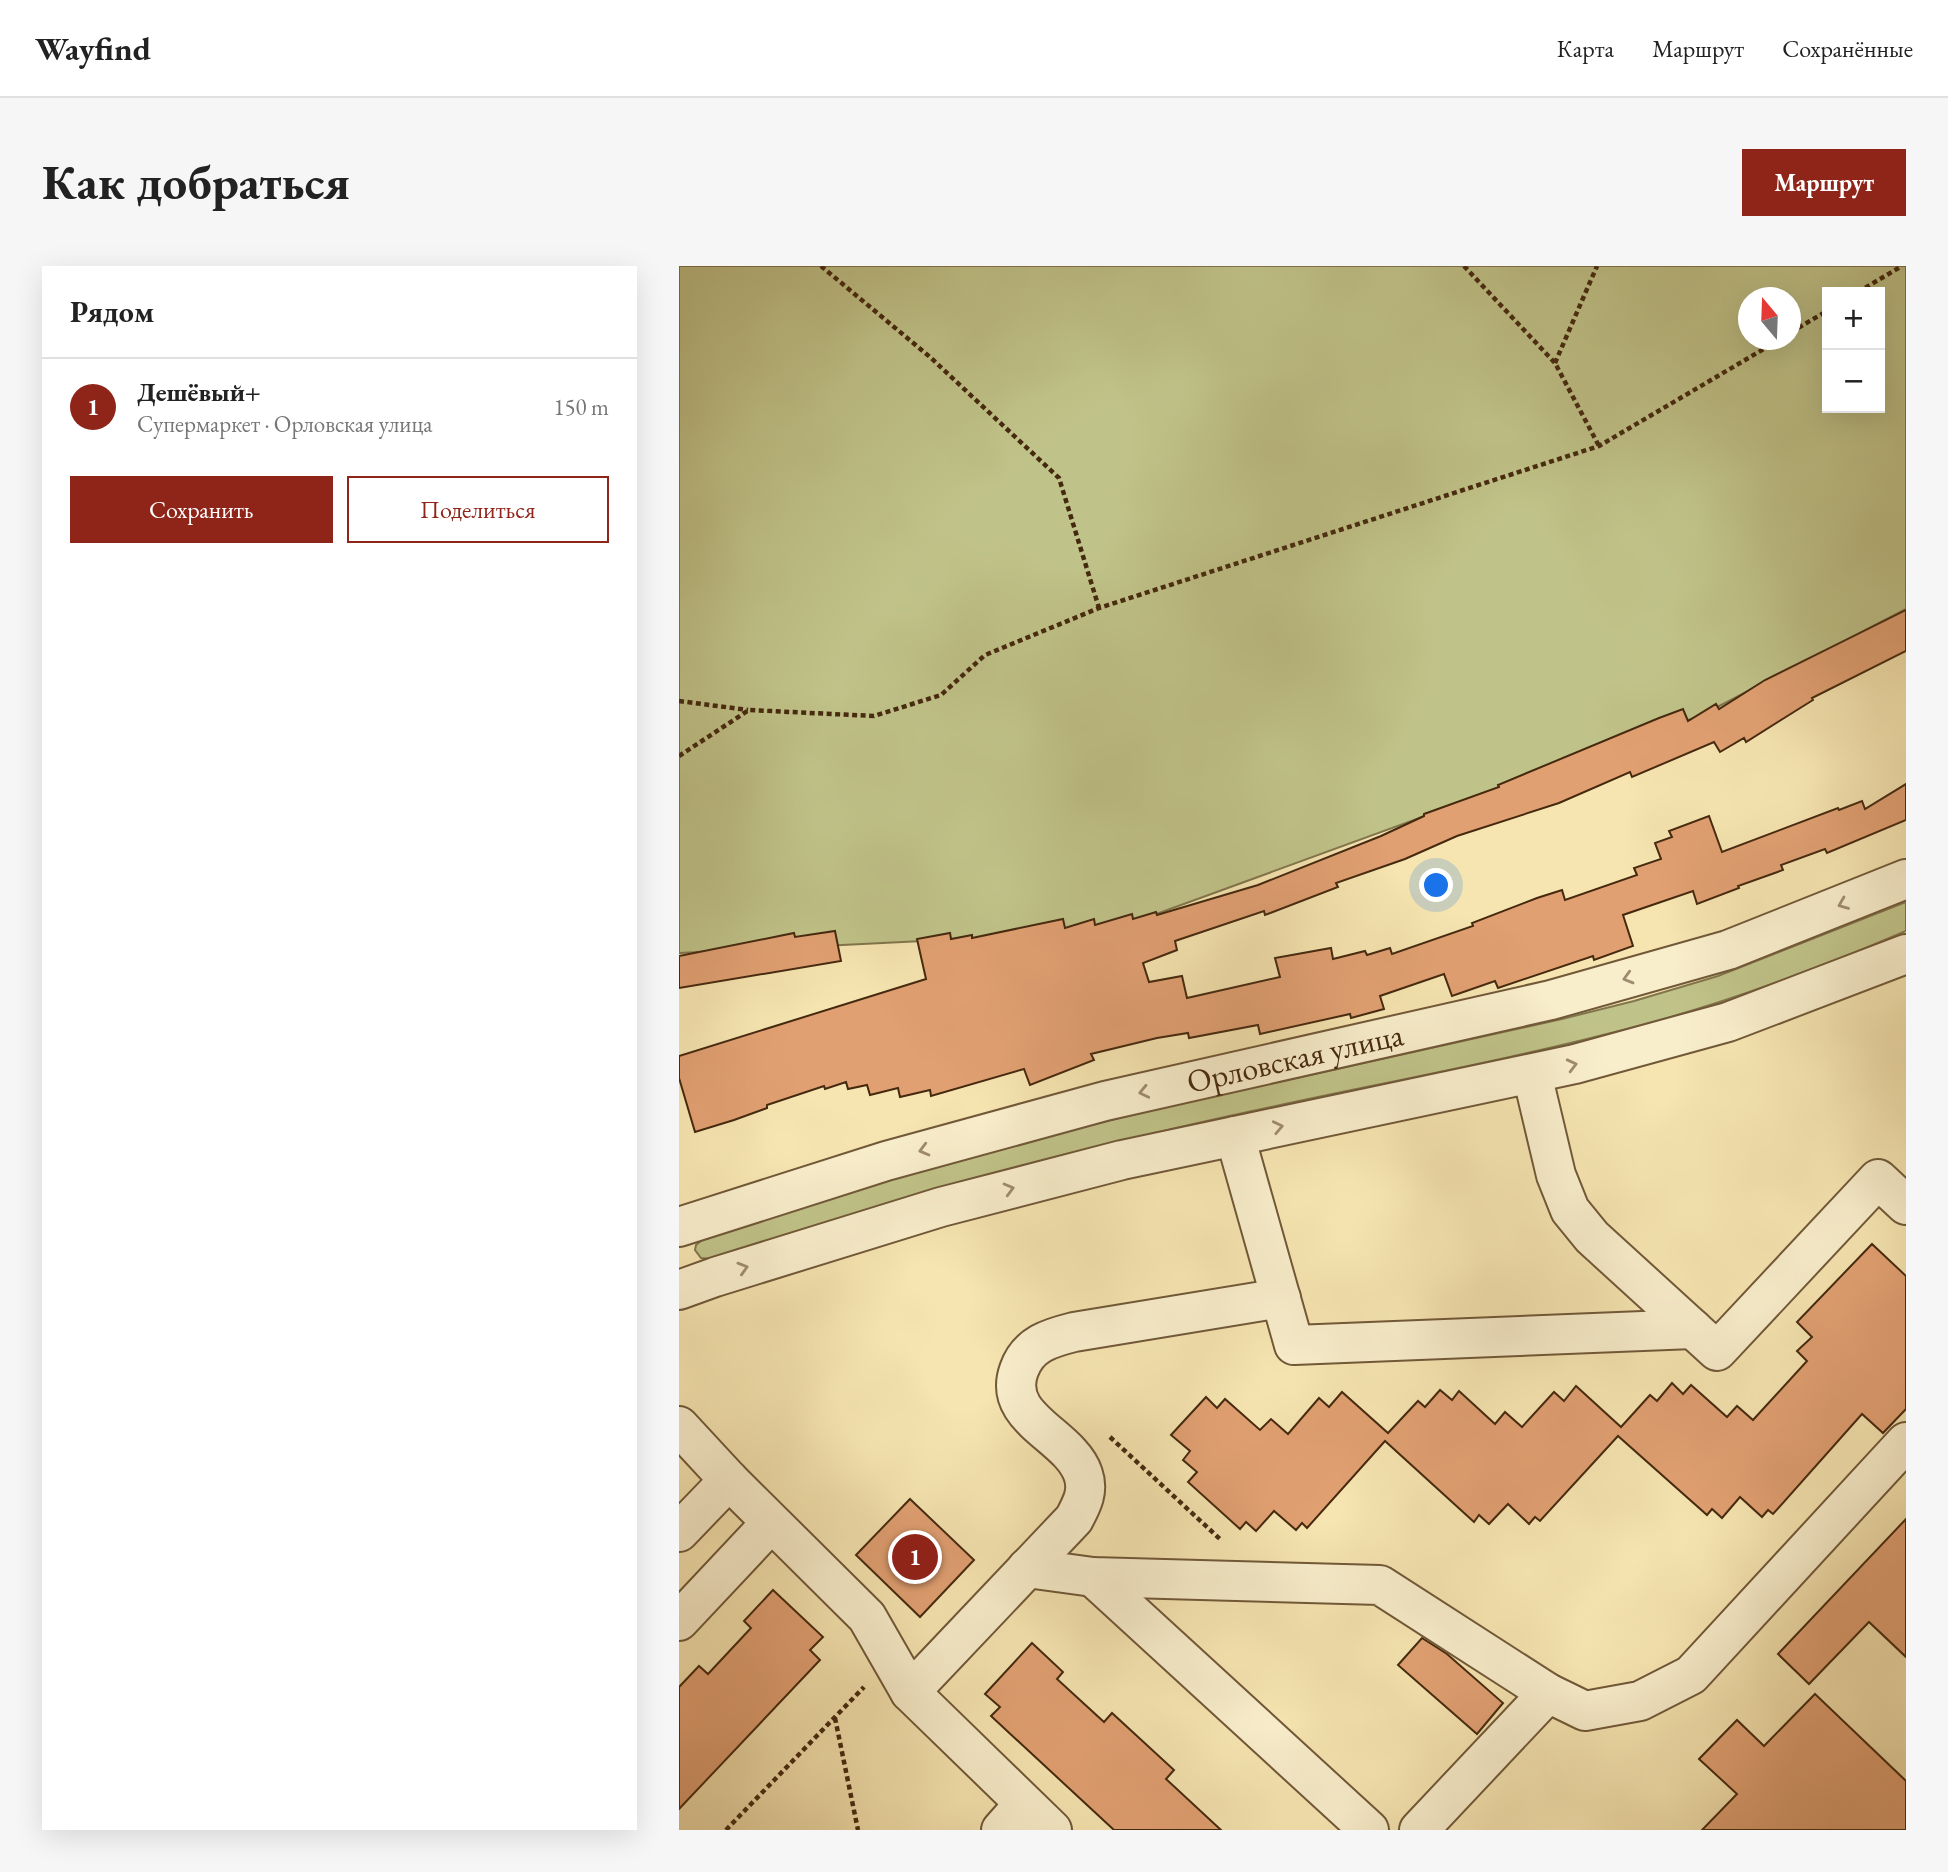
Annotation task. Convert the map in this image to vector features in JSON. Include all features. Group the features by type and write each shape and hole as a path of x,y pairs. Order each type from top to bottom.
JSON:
{"street":[{"name":"Орловская улица","path":"679,1227 886,1161 1105,1101 1551,1000 1728,950 1906,879"},
{"name":"Орловская улица","path":"679,1290 941,1207 1122,1160 1532,1074 1728,1022 1906,954"},
{"path":"1532,1074 1556,1175 1570,1210 1592,1237 1717,1351 1878,1179 1906,1205"},
{"path":"1235,1136 1294,1345 1693,1329"},
{"path":"910,1692 1074,1519 1083,1502 1086,1489 1083,1472 1072,1455 1032,1419 1022,1406 1017,1390 1018,1373 1024,1358 1035,1346 1050,1338 1074,1332 1281,1298"},
{"path":"679,1426 771,1523 867,1617 910,1692 1013,1817 1052,1830"},
{"path":"1027,1568 1093,1577 1380,1585 1548,1693 1585,1712 1640,1701 1691,1675 1898,1467"},
{"path":"679,1532 729,1480"},
{"path":"679,1621 771,1523"},
{"path":"1093,1577 1369,1830"},
{"path":"1419,1830 1548,1693"}],"path":[{"path":"821,266 930,357 1059,478 1099,608"},
{"path":"1464,266 1555,363 1599,446"},
{"path":"1555,363 1597,266"},
{"path":"1866,287 1902,266"},
{"path":"1801,326 1822,314"},
{"path":"679,701 748,710 874,716 941,695 985,655 1099,608 1599,446 1762,350"},
{"path":"679,756 748,710"},
{"path":"1105,1433 1267,1582"},
{"path":"726,1830 891,1658"},
{"path":"835,1717 858,1830"}],"green space":[{"path":"679,266 1906,266 1906,609 1702,715 1107,932 679,953"},
{"path":"1906,902 1906,931 1775,983 1676,1016 1521,1055 1216,1119 1043,1161 711,1259 701,1258 695,1250 696,1245 703,1239 919,1170 1024,1142 1147,1111 1634,1001 1718,976"}],"building":[{"path":"1906,610 1906,651 1812,698 1813,700 1746,742 1744,738 1720,752 1714,742 1632,777 1630,772 1559,803 1457,836 1405,859 1336,883 1338,887 1265,915 1264,911 1175,941 1177,950 1143,963 1149,982 1182,976 1187,998 1280,977 1275,958 1331,948 1333,959 1365,951 1367,955 1390,948 1392,954 1473,926 1472,923 1537,898 1562,890 1565,900 1637,875 1634,868 1661,859 1655,843 1672,837 1669,831 1709,816 1722,852 1838,808 1839,810 1862,801 1865,809 1906,784 1906,820 1827,853 1825,849 1781,865 1783,870 1697,904 1693,891 1623,915 1633,946 1594,960 1593,956 1498,988 1495,981 1452,996 1444,974 1380,996 1384,1009 1351,1018 1350,1014 1260,1034 1258,1025 1189,1038 1188,1033 1157,1038 1091,1054 1094,1060 1030,1085 1024,1069 931,1096 930,1090 900,1097 898,1088 870,1095 867,1085 848,1089 846,1082 825,1089 824,1086 695,1132 679,1078 679,1056 926,979 917,939 950,933 951,939 972,935 972,938 1063,919 1065,928 1094,919 1095,925 1132,914 1133,919 1156,912 1157,915 1258,885 1381,836 1424,814 1499,787 1498,785 1659,718 1683,709 1688,721 1716,704 1719,709 1765,680"},
{"path":"835,931 841,961 679,988 679,956 794,933 795,937"},
{"path":"1872,1244 1906,1276 1906,1409 1883,1433 1862,1414 1773,1514 1768,1510 1762,1517 1740,1497 1722,1518 1712,1509 1707,1515 1618,1436 1540,1521 1535,1517 1529,1524 1508,1504 1489,1524 1479,1515 1474,1522 1385,1441 1307,1528 1302,1523 1296,1530 1274,1511 1256,1531 1246,1522 1240,1529 1188,1482 1197,1472 1183,1460 1190,1451 1171,1435 1206,1397 1217,1408 1225,1399 1260,1430 1271,1419 1288,1434 1319,1398 1329,1407 1342,1392 1388,1433 1418,1401 1425,1407 1440,1390 1452,1400 1459,1391 1495,1424 1505,1412 1522,1427 1554,1392 1564,1401 1576,1386 1621,1427 1650,1395 1657,1401 1672,1383 1683,1394 1691,1385 1727,1417 1737,1406 1753,1420 1807,1361 1797,1351 1812,1337 1797,1322"},
{"path":"910,1499 974,1560 920,1617 856,1555"},
{"path":"1906,1519 1906,1657 1869,1622 1809,1684 1778,1654"},
{"path":"773,1590 823,1637 810,1650 820,1660 679,1809 679,1687 699,1666 708,1674 751,1628 744,1621"},
{"path":"1422,1638 1447,1654 1503,1703 1477,1734 1398,1665"},
{"path":"1032,1643 1063,1672 1057,1679 1104,1722 1112,1713 1174,1770 1166,1779 1221,1830 1114,1830 991,1716 1000,1707 985,1694"},
{"path":"1815,1694 1906,1781 1906,1830 1702,1830 1737,1794 1699,1759 1737,1720 1764,1746"}],"place":[{"name":"Дешёвый+","path":"915,1557"}]}
